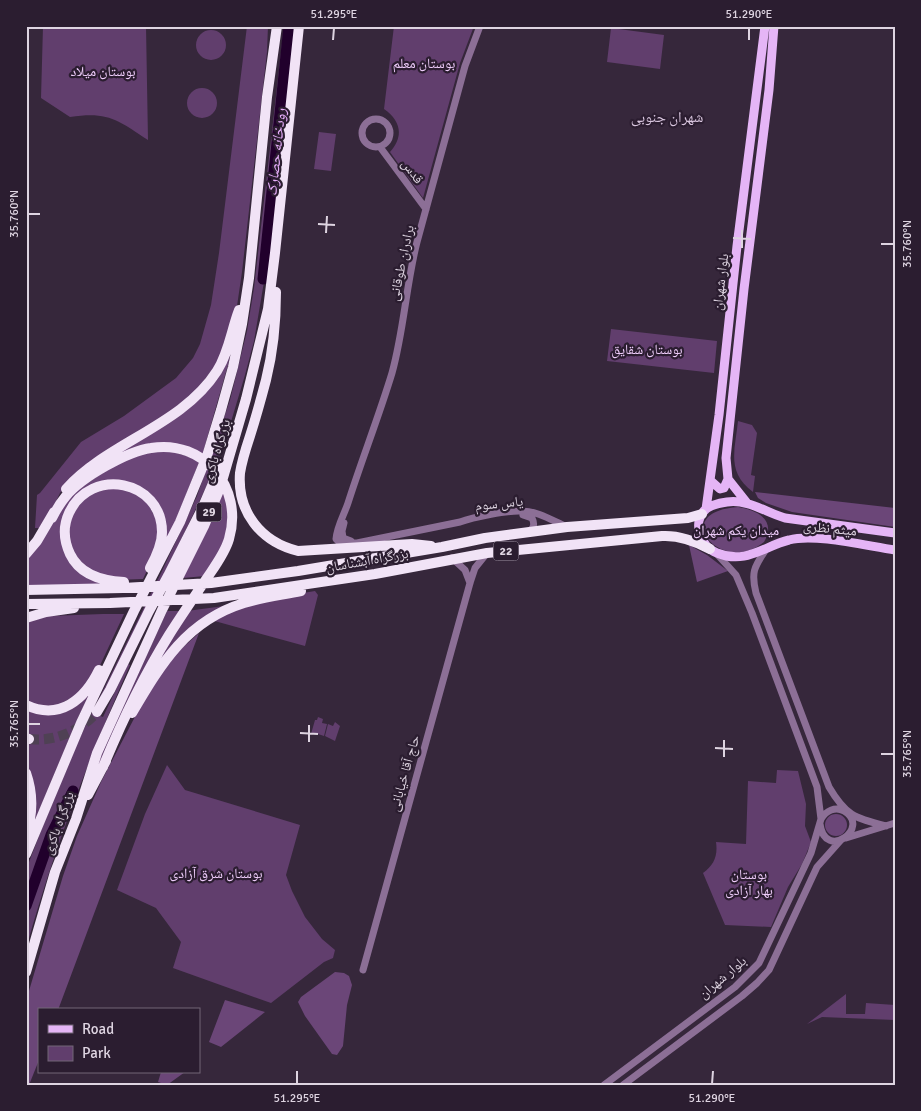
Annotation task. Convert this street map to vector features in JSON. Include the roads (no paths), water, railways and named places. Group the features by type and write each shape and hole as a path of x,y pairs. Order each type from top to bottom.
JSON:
{"highway":[{"path":"271,68 272,26"},
{"name":"بزرگراه باکری","path":"26,854 78,730 180,522 207,456 233,367 242,324 249,278 277,26"},
{"name":"بزرگراه باکری","path":"26,972 55,872 76,819 97,753 216,496 246,399 268,308 299,26"},
{"path":"275,253 276,311 270,360 240,473 242,498 248,515 269,538 282,546 298,552 412,544 442,547"},
{"path":"52,518 65,490 81,474 185,406 207,385 229,346 249,278"},
{"path":"97,712 202,509 237,429"},
{"path":"26,554 37,541 67,495 76,487 124,456 143,449 170,447 185,450 199,457 213,469 221,477 226,488 232,512 231,533 226,548 169,634 120,724 103,767"},
{"path":"136,609 160,546 162,534 160,519 152,503 136,489 122,485 99,485 84,493 72,506 66,523 66,542 74,561 86,572 106,580 126,582 167,585"},
{"name":"بزرگراه آبشناسان","path":"26,590 213,583 298,571 485,538 567,527 688,518 704,511"},
{"path":"670,520 677,523 678,527 677,532 672,535"},
{"name":"بزرگراه آبشناسان","path":"26,604 110,603 214,598 375,574 452,558 487,553 672,535 698,543 713,551"},
{"path":"76,819 142,697 162,664 182,639 198,626 224,611 244,603 375,574"},
{"path":"26,618 46,612 110,603"},
{"path":"26,705 42,710 54,710 67,706 80,698 91,685 104,660 130,621"},
{"path":"26,773 31,799 31,815 26,834"}],"main road":[{"name":"بلوار شهران","path":"728,479 727,438 769,90 770,27"},
{"name":"بلوار شهران","path":"704,511 711,481 770,27"},
{"path":"711,481 720,489 724,488 728,479 747,503"},
{"path":"747,503 728,502 704,511 698,526 700,535 713,551 726,556 742,556 765,550"},
{"name":"میثم نظری","path":"747,503 768,513 785,518 895,533"},
{"name":"میثم نظری","path":"765,550 777,544 798,538 814,538 895,550"}],"street":[{"name":"برادران طوقانی","path":"356,543 340,543 336,539 337,531 348,505 391,375 399,346 411,262 465,66 480,26"},
{"path":"373,119 383,121 390,129 389,140 380,147 369,145 363,137 364,126 373,119"},
{"name":"قدس","path":"380,147 426,209"},
{"name":"یاس سوم","path":"356,543 460,522 470,518 522,511 537,514 567,527"},
{"name":"یاس سوم","path":"460,522 524,515 532,518 534,524 533,529 529,532"},
{"path":"765,550 755,565 752,579 829,787 850,816 852,830 843,839"},
{"name":"بلوار شهران","path":"604,1085 735,987 759,963 811,853 821,822 817,787 752,613 736,575 713,551"},
{"name":"حاج آقا خیابانی","path":"363,970 470,583 475,568 487,553"},
{"path":"452,558 465,570 470,583"},
{"path":"886,826 837,809 827,811 821,822 823,834 831,840 843,839 886,826 895,823"},
{"name":"بلوار شهران","path":"623,1085 742,996 769,970 817,867 843,839"}],"waterway":[{"name":"رودخانه حصارک","path":"263,279 289,26"},
{"name":"رودخانه حصارک","path":"26,906 51,835 73,791"}],"tunnel":[{"path":"29,739 48,739 66,734 83,725 97,712"}],"district":[{"name":"شهران جنوبی","path":"667,117"}],"park label":[{"name":"بوستان معلم","path":"424,63"},
{"name":"بوستان میلاد","path":"103,71"},
{"name":"بوستان شقایق","path":"647,349"},
{"name":"میدان یکم شهران","path":"736,530"},
{"name":"بوستان شرق آزادی","path":"216,873"},
{"name":"بوستان بهار آزادی","path":"749,882"}]}
